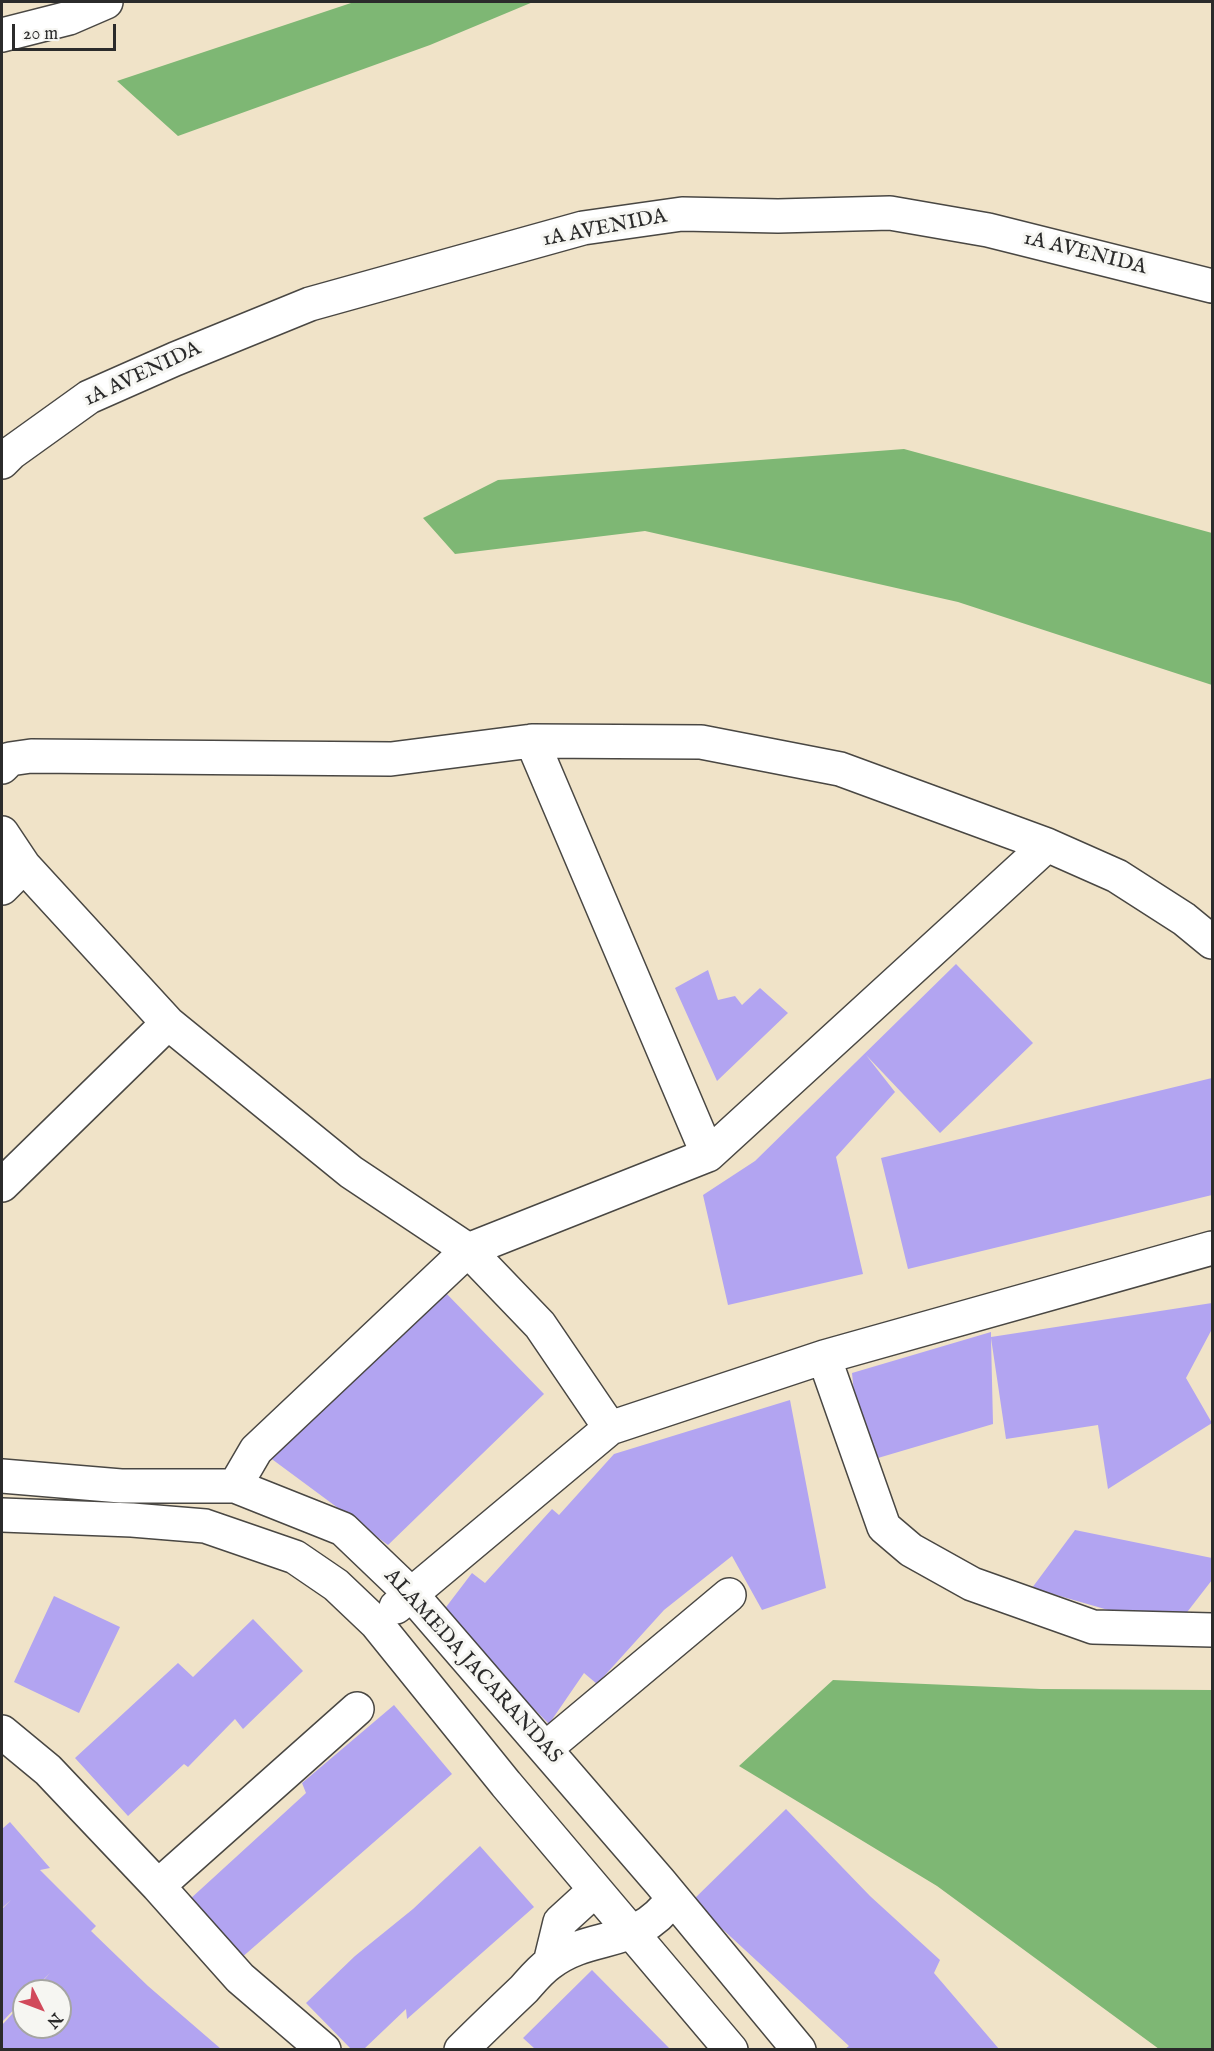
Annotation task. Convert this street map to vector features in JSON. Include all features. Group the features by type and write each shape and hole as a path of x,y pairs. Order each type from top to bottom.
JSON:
{"street":[{"path":"2,35 69,18 106,2"},
{"name":"1A AVENIDA","path":"2,462 11,453 89,397 310,304 583,228 682,214 778,216 890,213 988,230 1212,286"},
{"path":"2,767 10,759 31,756 391,759 532,741 701,742 840,769 1047,845 1117,876 1184,919 1212,942"},
{"path":"532,741 708,1155"},
{"path":"2,833 13,877 168,1023 351,1172 468,1250 540,1325 610,1428"},
{"path":"235,1486 256,1450 468,1250 708,1155 1047,845"},
{"path":"2,1185 168,1023"},
{"path":"376,1623 610,1428 824,1357 1212,1248"},
{"path":"824,1357 884,1527 911,1550 972,1584 1093,1627 1212,1630"},
{"name":"ALAMEDA JACARANDAS","path":"2,1476 121,1486 235,1486 343,1529 412,1595 673,1898 799,2049"},
{"name":"ALAMEDA JACARANDAS","path":"2,1515 122,1519 205,1526 294,1557 336,1585 376,1623 506,1784 730,2049"},
{"path":"545,1749 729,1595"},
{"path":"158,1886 357,1708"},
{"path":"2,1732 48,1770 158,1886 240,1978 324,2049"},
{"path":"550,1963 560,1923 595,1890"},
{"path":"461,2049 550,1963 575,1950 632,1933 656,1920 673,1898"}],"green space":[{"path":"354,2 533,2 430,45 178,136 117,81"},
{"path":"904,449 1212,533 1212,685 958,602 645,531 455,554 423,518 498,480"},
{"path":"833,1680 1041,1689 1212,1690 1212,2049 1159,2049 937,1886 739,1766"}],"building":[{"path":"956,964 1033,1043 940,1133 866,1055 895,1092 836,1157 863,1274 728,1305 703,1195 755,1161"},
{"path":"708,970 718,1000 735,996 742,1005 760,988 788,1013 717,1081 675,988"},
{"path":"1212,1078 1212,1195 908,1269 881,1158"},
{"path":"444,1291 544,1394 388,1545 265,1454"},
{"path":"1212,1303 1212,1329 1186,1378 1212,1423 1108,1489 1098,1425 1006,1439 991,1338 993,1424 861,1463 852,1373 991,1332 991,1337"},
{"path":"790,1400 826,1588 762,1610 732,1556 664,1610 597,1684 584,1673 549,1724 440,1615 472,1573 485,1583 552,1509 559,1515 614,1454"},
{"path":"1075,1530 1212,1558 1212,1580 1174,1629 1032,1588"},
{"path":"54,1596 120,1627 79,1713 14,1682"},
{"path":"253,1619 303,1671 243,1729 235,1719 188,1767 184,1764 128,1816 75,1758 178,1663 193,1677"},
{"path":"394,1705 452,1774 240,1959 189,1900 306,1793 302,1783"},
{"path":"786,1809 870,1896 940,1960 934,1973 999,2049 845,2049 849,2046 692,1901"},
{"path":"10,1822 50,1868 40,1870 96,1926 91,1931 148,1986 221,2049 2,2049 2,2025 12,2014 12,2039 72,2039 72,1979 45,1979 50,1973 44,1979 12,1979 12,2012 2,2022 2,1909 11,1900 2,1908 2,1829"},
{"path":"480,1846 534,1907 407,2019 406,2009 364,2049 351,2049 306,2003 355,1956 413,1909"},
{"path":"592,1970 670,2049 535,2049 523,2038"}]}
